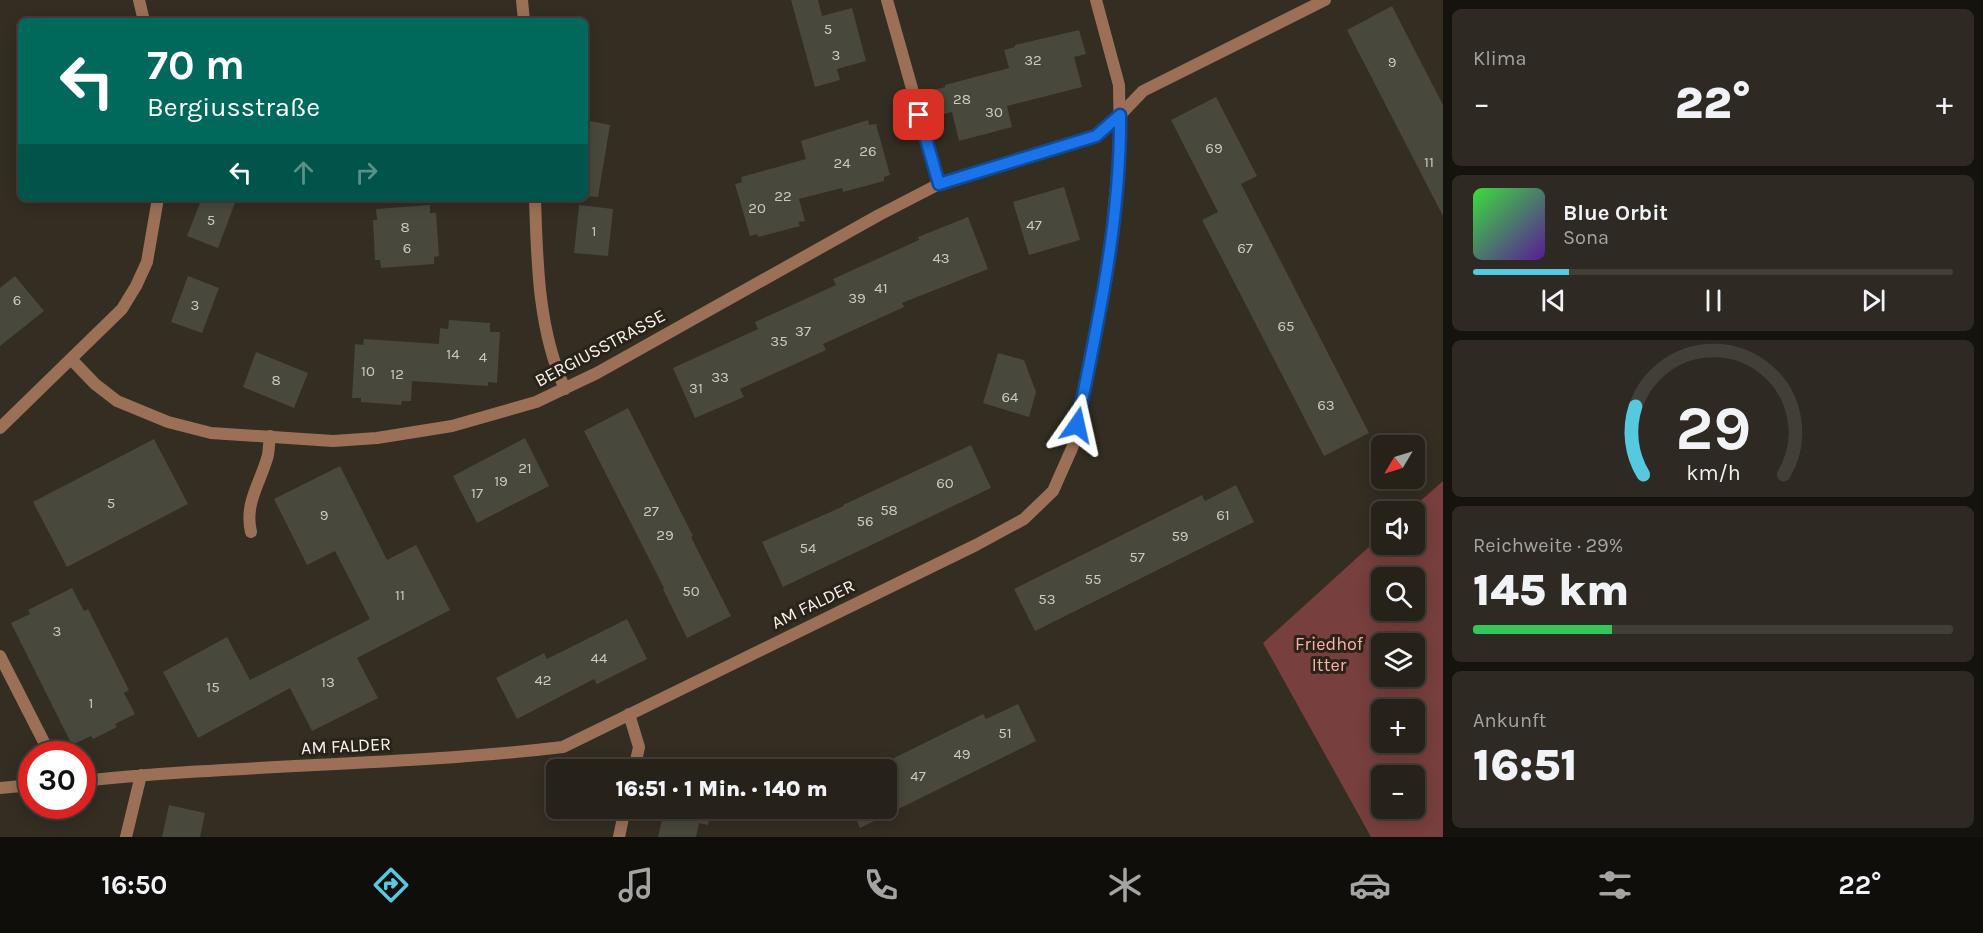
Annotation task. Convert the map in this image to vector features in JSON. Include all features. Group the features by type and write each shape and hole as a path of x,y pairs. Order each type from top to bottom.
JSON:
{"street":[{"path":"139,0 143,18"},
{"path":"522,0 524,18"},
{"path":"887,0 939,184"},
{"name":"AM FALDER","path":"96,780 141,775 488,756 562,747 976,545 1024,519 1053,491 1073,446 1107,276 1120,146 1119,85 1096,0"},
{"name":"BERGIUSSTRASSE","path":"71,359 95,384 142,412 168,423 211,433 333,441 377,438 453,426 513,410 597,373 879,215 939,184 1096,136 1143,91 1325,0"},
{"path":"0,428 122,309 147,262 158,201"},
{"path":"535,201 538,280 554,366 565,389"},
{"path":"251,532 248,520 251,501 267,456 270,436"},
{"path":"0,656 43,741"},
{"path":"629,714 639,747 636,759"},
{"path":"126,837 141,775"},
{"path":"0,788 18,786"},
{"path":"619,837 623,819"}],"green space":[{"name":"Friedhof Itter","path":"1443,481 1443,837 1371,837 1263,643 1371,545 1371,555 1425,555 1425,501 1420,501"}],"building":[{"path":"791,0 818,0 822,16 852,8 866,61 837,69 840,80 815,87"},
{"path":"1392,6 1443,105 1443,216 1347,30"},
{"path":"1079,30 1086,54 1074,57 1082,87 1007,106 1012,127 959,141 952,112 940,115 934,90 1009,68 1004,50 1015,47 1015,45"},
{"path":"1216,97 1257,176 1241,184 1369,433 1324,456 1202,220 1218,212 1171,120"},
{"path":"868,120 869,125 876,124 890,175 884,177 884,181 843,192 842,188 799,199 805,221 798,222 800,226 758,237 757,234 750,236 735,184 742,182 741,177 806,159 801,141"},
{"path":"588,121 610,125 598,197 588,196"},
{"path":"1064,187 1080,240 1029,255 1013,202"},
{"path":"201,201 235,203 218,248 187,236"},
{"path":"430,205 430,213 436,213 439,256 434,257 434,264 381,268 380,260 375,260 373,220 377,220 376,209"},
{"path":"579,205 613,209 608,256 574,253"},
{"path":"968,217 988,269 902,303 904,307 823,344 826,350 740,389 744,397 695,418 673,368 758,329 755,322 836,285 833,279 919,240 918,237"},
{"path":"15,276 44,311 0,346 0,288"},
{"path":"188,276 219,288 202,333 171,322"},
{"path":"449,320 490,323 490,332 500,332 497,383 488,382 488,386 412,381 411,401 402,401 401,405 361,402 361,398 352,398 355,344 363,345 364,339 439,344 440,328 448,329"},
{"path":"256,352 308,373 294,408 243,387"},
{"path":"998,353 1024,360 1036,392 1029,417 983,403"},
{"path":"628,408 731,616 687,638 584,431"},
{"path":"525,438 549,486 477,523 453,476"},
{"path":"154,439 188,504 67,567 33,502"},
{"path":"971,445 991,488 783,587 762,542 844,506"},
{"path":"340,466 387,560 416,545 450,610 357,658 378,698 312,731 290,688 198,738 163,672 227,637 250,680 370,619 335,551 307,565 274,499"},
{"path":"1236,485 1254,522 1035,631 1014,589 1202,495 1205,501"},
{"path":"72,588 84,611 88,609 129,690 124,693 135,714 115,724 117,727 93,739 91,736 80,741 70,741 11,623 30,614 28,610"},
{"path":"627,619 647,659 597,684 594,679 517,719 496,678 544,653 547,659"},
{"path":"1018,704 1036,741 897,810 897,759 892,759 983,714 986,719"},
{"path":"169,805 205,813 200,837 162,837"},
{"path":"662,819 709,819 708,825 699,823 696,837 658,837"},
{"path":"856,819 878,819 860,828"}],"route":[{"path":"919,115 939,184 1096,136 1120,115 1120,146 1107,276 1077,425"}]}
